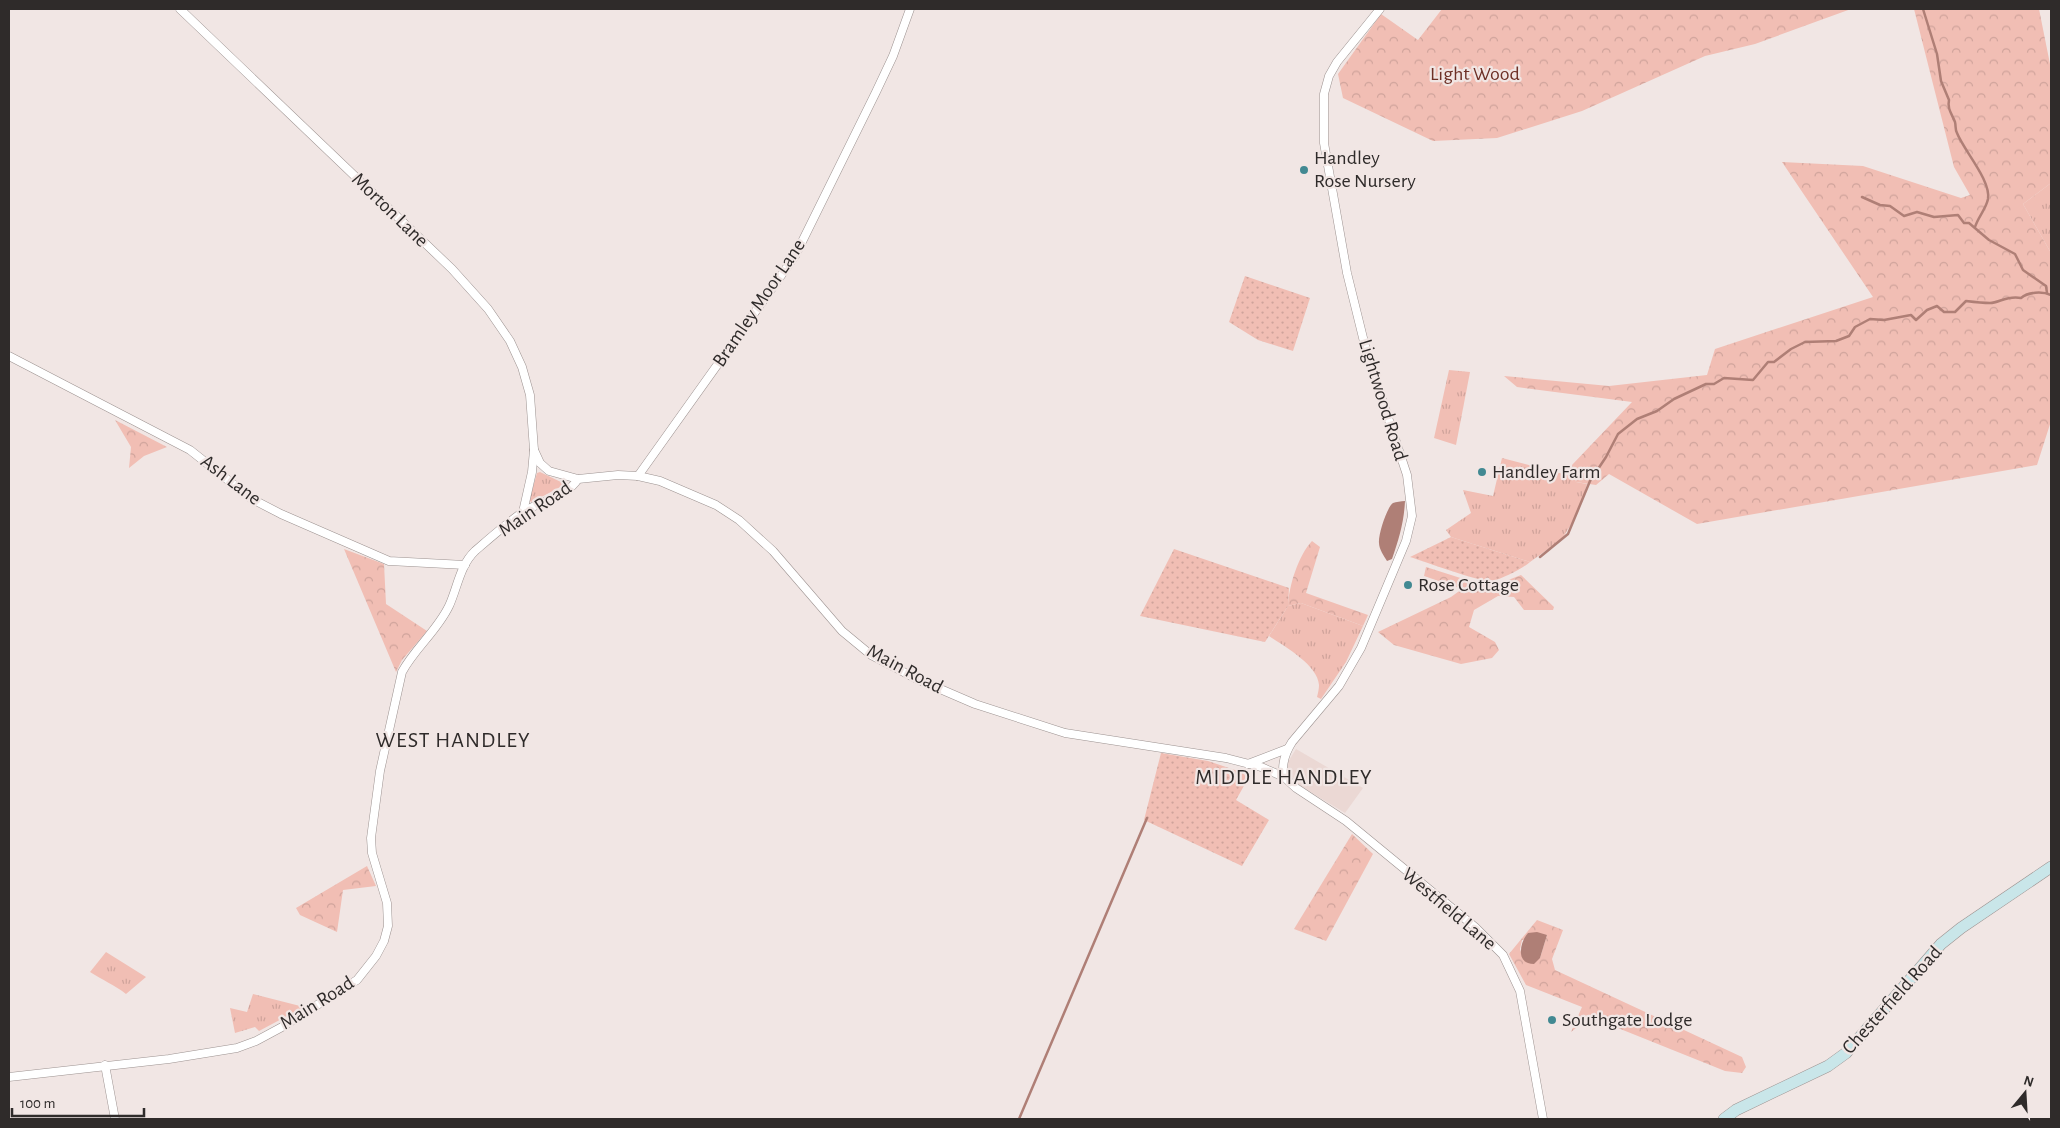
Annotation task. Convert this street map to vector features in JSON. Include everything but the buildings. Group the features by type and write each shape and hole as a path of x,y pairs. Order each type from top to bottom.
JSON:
{"main road":[{"name":"Chesterfield Road","path":"1724,1119 1736,1110 1828,1066 1846,1053 1941,944 1961,928 2051,867"}],"street":[{"name":"Morton Lane","path":"180,9 452,269 488,308 510,341 522,367 530,395 534,450 532,472 524,512"},
{"name":"Bramley Moor Lane","path":"638,476 795,256 893,56 910,9"},
{"name":"Lightwood Road","path":"1287,749 1339,686 1361,648 1406,542 1412,516 1407,475 1367,354 1346,273 1324,143 1324,94 1329,76 1336,62 1380,9"},
{"name":"Ash Lane","path":"9,356 190,450 252,499 280,514 389,561 465,566"},
{"path":"534,450 540,463 549,471 578,479"},
{"name":"Main Road","path":"9,1077 169,1058 244,1045 273,1031 327,1000 357,980 366,970 384,941 388,926 387,903 372,853 371,838 380,771 398,685 410,658 449,607 465,566 475,552 524,512 572,487 578,479 618,475 638,476 660,481 716,505 739,520 773,551 842,631 871,655 917,679 976,704 1046,728 1085,738 1210,755 1248,764 1284,777"},
{"path":"1248,764 1287,749"},
{"path":"1284,777 1282,769 1287,749"},
{"name":"Westfield Lane","path":"1284,777 1296,788 1346,821 1474,927 1502,955 1520,991 1543,1119"},
{"path":"104,1065 115,1119"}],"shaded area":[{"path":"1405,501 1397,544 1392,559 1387,561 1379,545 1381,528 1393,503"},
{"path":"1296,749 1363,788 1345,813 1299,785 1291,776 1287,768 1288,762"},
{"path":"1537,932 1547,935 1540,958 1534,964 1528,963 1522,957 1521,947 1528,933"}],"green space":[{"name":"Light Wood","path":"1442,9 1851,9 1755,44 1705,56 1582,111 1497,138 1433,141 1343,98 1338,74 1381,14 1418,40"},
{"path":"1914,9 2039,9 2051,69 2051,183 2023,204 2051,253 2051,421 2037,465 1697,524 1609,474 1596,485 1576,482 1572,465 1632,402 1517,387 1504,376 1609,386 1707,375 1715,349 1873,297 1782,162 1863,166 1961,198 1970,195 1954,167"},
{"path":"2051,183 2051,253 2023,204"},
{"path":"1245,276 1310,298 1293,351 1258,340 1229,322"},
{"path":"1449,370 1470,372 1456,445 1434,438"},
{"path":"115,420 167,447 144,456 129,468 131,447"},
{"path":"1502,458 1575,477 1576,482 1587,484 1578,513 1562,539 1530,562 1451,537 1446,530 1471,513 1463,490 1493,496"},
{"path":"540,472 564,485 532,502 529,501 537,473"},
{"path":"1451,537 1530,562 1512,573 1492,581 1465,575 1410,557"},
{"path":"1312,541 1320,547 1306,593 1368,615 1363,626 1301,603 1288,606 1295,572 1302,555"},
{"path":"344,549 384,564 386,604 427,631 402,660 396,672"},
{"path":"1174,549 1289,588 1288,606 1265,642 1140,616"},
{"path":"1426,567 1473,582 1493,586 1521,575 1554,607 1553,610 1524,610 1514,597 1498,596 1474,610 1469,627 1495,642 1499,650 1492,658 1461,664 1394,645 1378,632 1451,597 1462,589 1424,576"},
{"path":"1301,603 1363,626 1346,662 1321,699 1317,697 1319,685 1313,670 1307,663 1269,636 1288,606"},
{"path":"1161,753 1208,761 1250,775 1236,800 1269,820 1242,866 1144,820"},
{"path":"1352,834 1373,854 1326,941 1294,929"},
{"path":"367,866 376,886 343,890 337,932 300,915 296,908"},
{"path":"1537,920 1563,930 1552,959 1555,970 1742,1057 1746,1067 1742,1073 1725,1071 1593,1018 1586,1020 1571,1032 1582,1007 1526,985 1509,954","holes":["1547,935 1540,958 1523,959 1520,949 1522,940"]},
{"path":"106,952 146,977 126,994 90,972"},
{"path":"253,994 304,1007 259,1031 255,1027 235,1033 230,1008 247,1012"}],"waterway":[{"path":"1923,9 1937,54 1941,81 1949,100 1949,109 1955,122 1956,132 1988,191 1987,203 1975,227"},
{"path":"1862,197 1880,205 1890,206 1904,216 1917,212 1934,217 1958,215 1964,223 1969,223 1989,240 2015,254 2023,270 2046,286 2047,293"},
{"path":"1540,557 1568,534 1590,481 1618,434 1637,419 1657,411 1674,399 1706,384 1714,384 1724,378 1753,380 1768,362 1774,362 1791,349 1805,342 1836,341 1849,336 1855,327 1870,319 1884,320 1911,315 1916,320 1927,310 1937,306 1944,312 1955,312 1966,301 1993,303 2007,298 2021,298 2027,294 2044,293 2051,295"},
{"path":"1019,1119 1147,818"}],"place":[{"name":"Handley Rose Nursery","path":"1304,170"},
{"name":"Handley Farm","path":"1482,472"},
{"name":"Rose Cottage","path":"1408,585"},
{"name":"Southgate Lodge","path":"1552,1020"}],"district":[{"name":"WEST HANDLEY","path":"453,740"},
{"name":"MIDDLE HANDLEY","path":"1284,777"}]}
